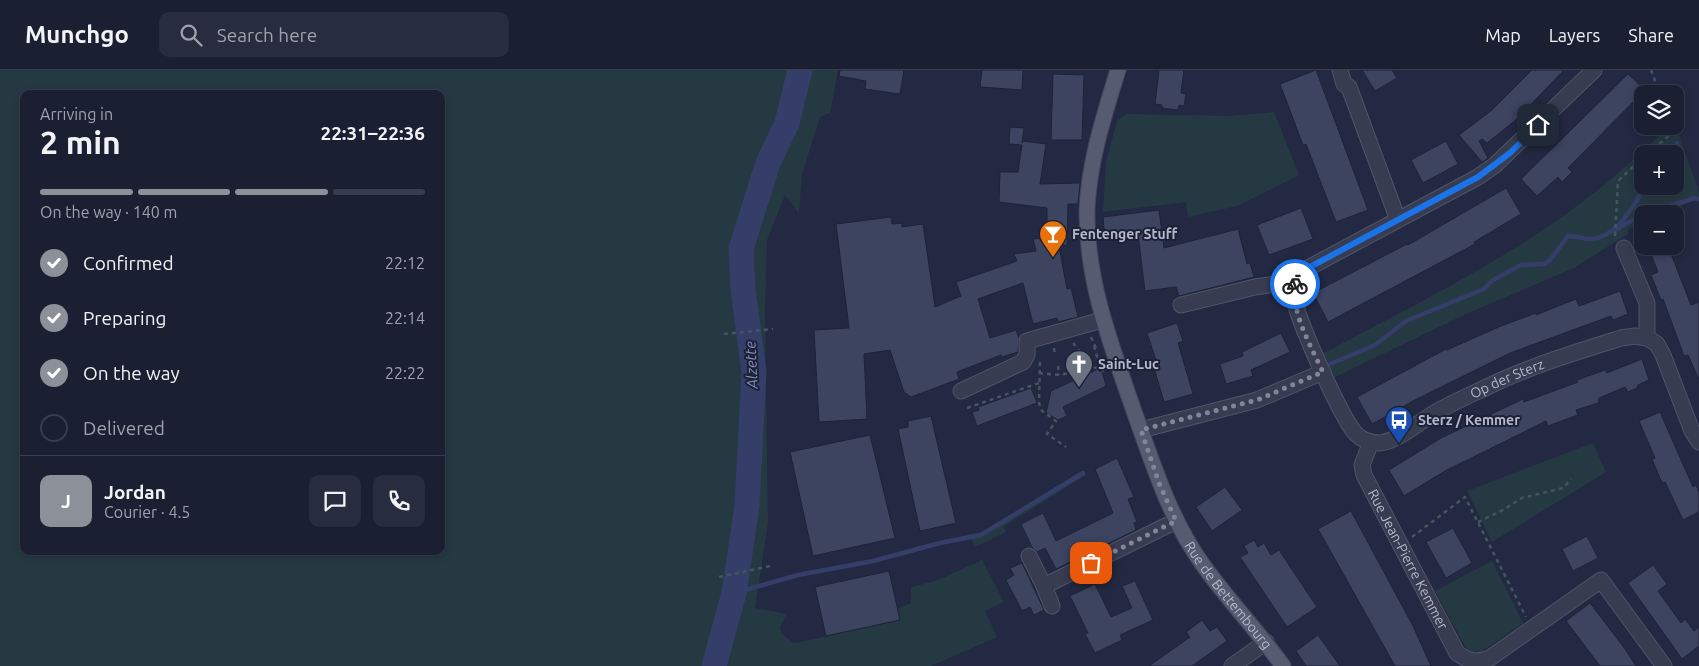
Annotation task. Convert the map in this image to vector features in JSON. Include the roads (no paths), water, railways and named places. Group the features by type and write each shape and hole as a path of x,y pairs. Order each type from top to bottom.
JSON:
{"main road":[{"name":"Rue de Bettembourg","path":"1118,70 1099,128 1092,166 1088,208 1088,240 1092,274 1102,320 1159,483 1176,521 1203,565 1266,642 1283,666"}],"street":[{"path":"1340,70 1344,84 1349,87 1398,220"},
{"path":"1371,442 1355,433 1323,372 1308,339 1294,298 1296,281 1308,268 1478,177 1495,165 1594,70"},
{"path":"1620,243 1647,303 1648,338 1657,344 1663,355 1692,431 1699,442"},
{"path":"1181,304 1255,287 1296,281"},
{"path":"961,391 1023,362 1027,355 1027,341 1102,320"},
{"name":"Op der Sterz","path":"1371,442 1380,443 1390,440 1479,391 1544,362 1622,338 1635,336 1648,338"},
{"path":"1141,430 1257,400 1323,372"},
{"name":"Rue Jean-Pierre Kemmer","path":"1371,442 1362,465 1364,475 1457,653 1466,660 1480,664 1601,580 1664,666"},
{"path":"1044,586 1176,521"},
{"path":"1029,556 1052,606"},
{"path":"1232,666 1266,642"}],"waterway":[{"name":"Alzette","path":"714,666 734,593 747,506 754,372 743,289 741,249 768,163 787,123 800,70"},
{"path":"1328,365 1375,345 1406,321 1484,289 1493,280 1521,265 1545,264 1568,236 1591,239 1609,233 1624,219 1640,195"},
{"path":"1673,205 1694,198 1699,199"},
{"path":"1615,230 1634,219"},
{"path":"734,593 798,575 873,561 940,543 981,535 1083,473"}],"place":[{"name":"Fentenger Stuff","path":"1053,258"},
{"name":"Saint-Luc","path":"1079,388"},
{"name":"Sterz / Kemmer","path":"1399,444"}]}
